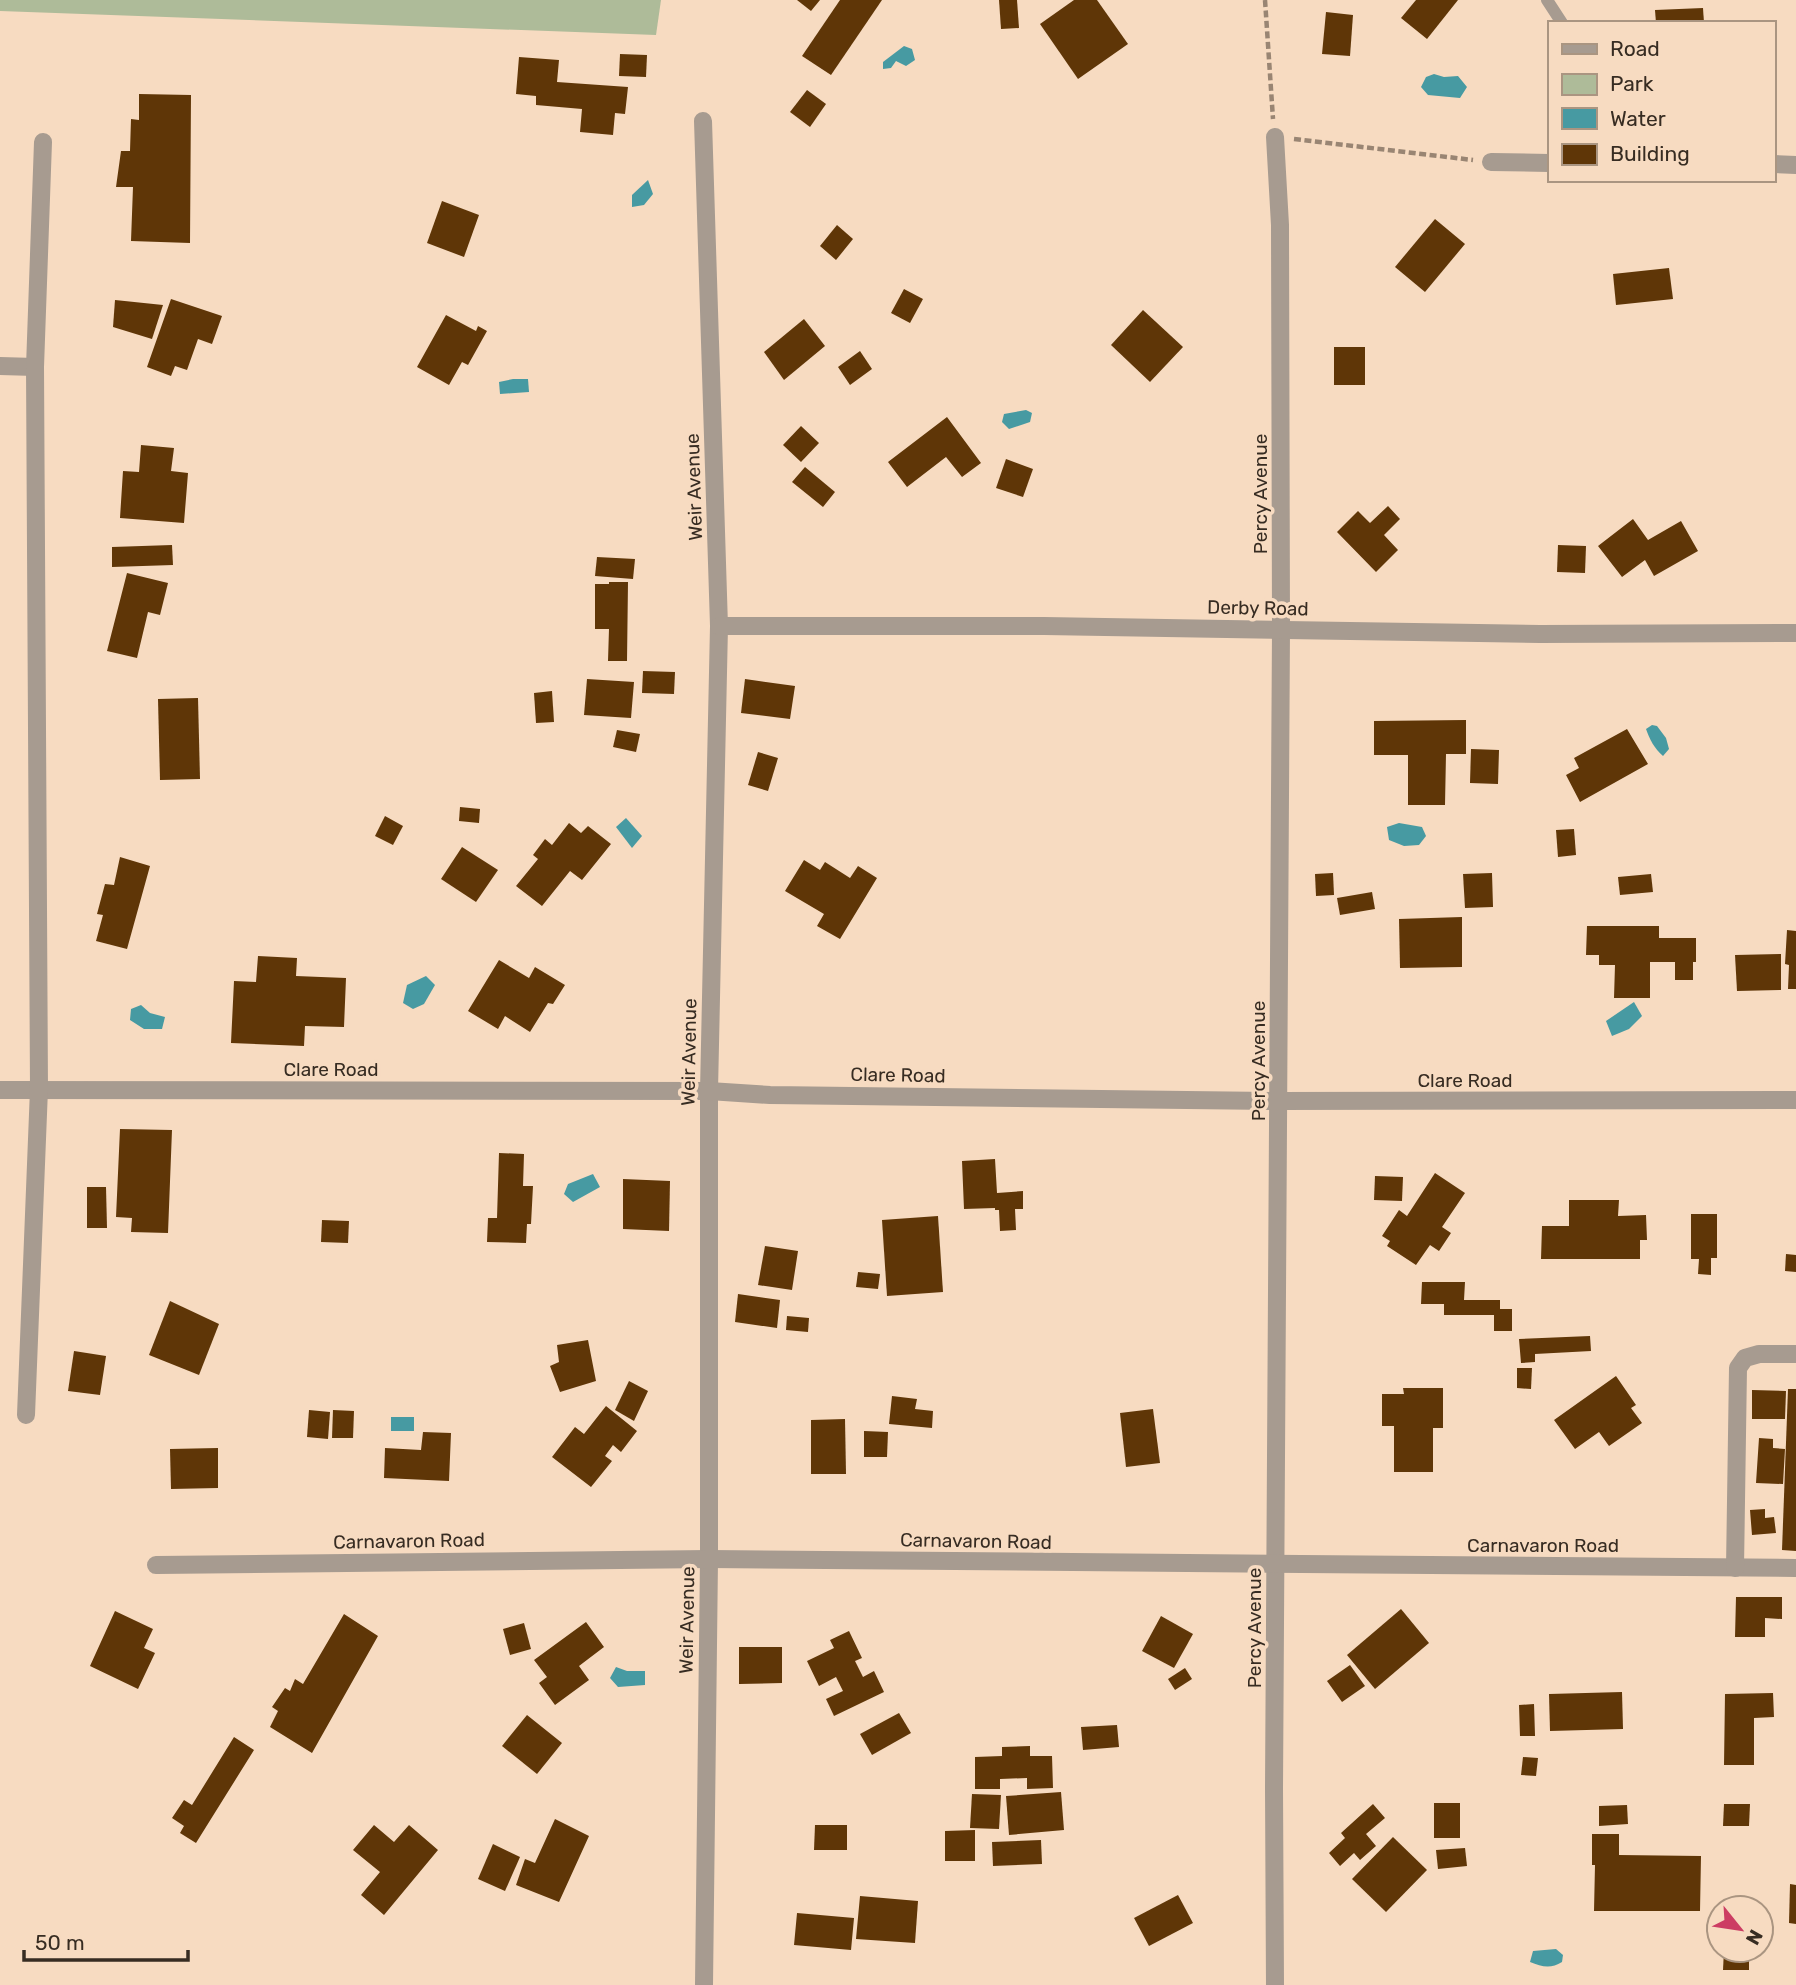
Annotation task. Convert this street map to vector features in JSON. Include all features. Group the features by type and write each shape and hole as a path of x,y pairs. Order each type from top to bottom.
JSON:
{"street":[{"name":"Weir Avenue","path":"703,121 719,626 709,1091 709,1559 704,1985"},
{"name":"Percy Avenue","path":"1275,137 1280,226 1281,629 1275,1985"},
{"path":"26,1415 39,1089 35,367 43,142"},
{"path":"1491,162 1548,163"},
{"path":"1775,164 1796,165"},
{"path":"0,366 35,367"},
{"name":"Derby Road","path":"719,626 1058,626 1540,634 1796,633"},
{"name":"Clare Road","path":"0,1090 709,1091 1279,1101 1796,1100"},
{"path":"1735,1568 1738,1368 1745,1358 1759,1354 1796,1354"},
{"name":"Carnavaron Road","path":"156,1565 709,1559 1796,1568"}],"lane":[{"path":"1548,0 1561,21"}],"path":[{"path":"1265,0 1275,137 1491,162"}],"green space":[{"path":"0,0 661,0 656,35 0,11"}],"water":[{"path":"904,46 912,49 915,60 906,66 896,61 891,68 883,69 883,62"},
{"path":"1434,74 1444,77 1458,76 1467,87 1460,98 1428,95 1421,87 1426,77"},
{"path":"648,180 653,194 644,205 632,207 632,195"},
{"path":"528,379 529,392 500,394 499,382"},
{"path":"1026,410 1032,413 1030,422 1009,429 1002,422 1004,414"},
{"path":"1652,725 1657,726 1666,738 1669,749 1663,756 1646,729"},
{"path":"626,818 642,836 632,848 616,827"},
{"path":"1399,823 1422,827 1426,836 1419,845 1404,846 1389,840 1387,827"},
{"path":"426,976 435,985 424,1004 413,1009 403,1003 407,985"},
{"path":"1634,1002 1642,1016 1629,1029 1612,1036 1606,1021"},
{"path":"141,1005 150,1013 165,1017 162,1029 144,1029 130,1020 131,1009"},
{"path":"593,1174 600,1187 573,1202 564,1194 568,1184"},
{"path":"391,1417 414,1417 414,1431 391,1431"},
{"path":"616,1667 627,1671 645,1671 645,1685 618,1687 610,1678"},
{"path":"1556,1949 1563,1955 1562,1962 1554,1966 1530,1962 1533,1951"}],"building":[{"path":"797,0 820,0 811,11"},
{"path":"840,0 882,0 831,75 802,56"},
{"path":"999,0 1017,0 1019,28 1001,29"},
{"path":"1074,0 1097,0 1128,44 1078,79 1040,24"},
{"path":"1416,0 1458,0 1427,39 1401,18"},
{"path":"1703,8 1704,21 1656,21 1655,10"},
{"path":"1326,12 1353,15 1350,56 1322,54"},
{"path":"620,54 647,55 646,77 619,76"},
{"path":"519,57 559,60 557,82 628,87 625,114 615,113 613,135 580,132 582,109 536,105 536,96 516,94"},
{"path":"807,90 826,104 810,127 790,112"},
{"path":"139,94 191,95 190,243 131,241 133,187 116,187 121,151 130,151 131,119 139,120"},
{"path":"442,201 479,215 464,257 427,243"},
{"path":"1435,219 1465,244 1425,292 1395,267"},
{"path":"837,225 853,239 836,260 820,246"},
{"path":"1669,268 1673,299 1616,305 1613,274"},
{"path":"904,289 923,299 910,323 891,313"},
{"path":"171,299 222,316 212,344 198,339 187,370 175,366 171,376 147,367"},
{"path":"115,300 163,305 152,339 113,327"},
{"path":"1143,310 1183,347 1150,382 1111,345"},
{"path":"446,315 476,331 478,326 487,331 468,365 462,362 449,385 417,367"},
{"path":"804,319 825,346 784,380 764,352"},
{"path":"1334,347 1365,347 1365,385 1334,385"},
{"path":"860,351 872,369 850,385 838,367"},
{"path":"947,417 981,463 962,477 946,457 907,487 888,462"},
{"path":"801,426 819,443 801,462 783,445"},
{"path":"141,445 174,448 171,471 188,473 184,523 120,518 123,471 139,472"},
{"path":"1006,459 1033,469 1023,497 996,488"},
{"path":"805,467 835,492 823,507 792,482"},
{"path":"1388,506 1400,519 1384,535 1398,550 1376,572 1337,532 1358,511 1370,523"},
{"path":"1633,519 1648,540 1681,521 1698,551 1654,576 1645,560 1622,577 1598,546"},
{"path":"172,545 173,565 112,567 112,547"},
{"path":"1558,545 1586,546 1585,573 1557,572"},
{"path":"597,557 635,559 633,579 595,576"},
{"path":"127,573 168,583 160,615 148,612 137,658 107,651"},
{"path":"628,582 627,661 608,661 609,629 595,629 595,584"},
{"path":"643,671 675,672 674,694 642,693"},
{"path":"587,679 634,682 631,718 584,715"},
{"path":"745,679 795,686 790,719 741,713"},
{"path":"552,691 554,722 536,723 534,693"},
{"path":"198,698 200,779 160,780 158,699"},
{"path":"1466,720 1466,754 1446,754 1445,805 1408,805 1408,755 1374,755 1374,721"},
{"path":"1627,729 1648,764 1580,802 1566,775 1579,768 1574,758"},
{"path":"617,730 640,734 636,752 613,747"},
{"path":"1471,749 1499,750 1498,784 1470,783"},
{"path":"758,752 778,758 768,791 748,785"},
{"path":"460,807 480,809 479,823 459,821"},
{"path":"385,816 403,826 393,845 375,836"},
{"path":"569,823 581,833 588,826 611,844 582,880 570,871 542,906 516,886 538,859 533,855 545,839 552,845"},
{"path":"1574,829 1576,855 1558,857 1556,830"},
{"path":"462,847 498,870 476,902 441,879"},
{"path":"120,857 150,866 127,949 96,941 103,915 97,914 105,884 114,885"},
{"path":"804,860 820,870 825,862 850,878 858,866 877,878 840,939 817,926 824,914 785,891"},
{"path":"1333,873 1334,895 1316,896 1315,874"},
{"path":"1492,873 1493,907 1465,908 1463,874"},
{"path":"1651,874 1653,892 1620,895 1618,877"},
{"path":"1372,892 1375,909 1340,915 1337,898"},
{"path":"1462,917 1462,967 1400,968 1399,919"},
{"path":"1587,926 1659,926 1659,938 1696,938 1693,980 1675,980 1675,962 1650,962 1650,998 1614,998 1615,965 1599,965 1599,955 1586,955"},
{"path":"1787,930 1796,931 1796,989 1788,989 1789,965 1785,964"},
{"path":"1781,954 1781,990 1737,991 1735,955"},
{"path":"258,956 297,958 296,976 346,978 344,1027 305,1026 304,1046 231,1043 234,981 256,982"},
{"path":"499,960 529,978 535,967 565,985 553,1004 548,1003 530,1032 505,1016 498,1029 468,1011"},
{"path":"120,1129 172,1130 168,1233 131,1232 132,1218 116,1217"},
{"path":"499,1153 524,1154 523,1186 533,1186 531,1224 527,1224 526,1243 487,1242 488,1218 497,1218"},
{"path":"995,1159 997,1193 1023,1191 1023,1209 1015,1209 1016,1230 1000,1231 999,1210 995,1208 964,1209 962,1161"},
{"path":"1435,1173 1465,1193 1442,1227 1451,1233 1439,1251 1430,1245 1416,1265 1387,1246 1390,1241 1382,1236 1399,1210 1407,1216"},
{"path":"1375,1176 1403,1177 1402,1201 1374,1200"},
{"path":"623,1179 670,1181 669,1231 623,1229"},
{"path":"87,1187 106,1187 107,1228 87,1228"},
{"path":"1569,1200 1619,1200 1618,1216 1646,1215 1647,1240 1640,1240 1640,1259 1541,1259 1542,1226 1569,1226"},
{"path":"1691,1214 1717,1214 1717,1258 1711,1258 1711,1275 1698,1274 1699,1259 1691,1259"},
{"path":"938,1216 943,1292 887,1296 882,1220"},
{"path":"322,1220 349,1221 348,1243 321,1242"},
{"path":"765,1246 798,1251 792,1290 758,1285"},
{"path":"1786,1254 1796,1255 1796,1272 1785,1271"},
{"path":"858,1272 880,1274 878,1289 856,1287"},
{"path":"1422,1282 1465,1282 1464,1300 1500,1300 1500,1309 1512,1309 1512,1331 1494,1331 1494,1315 1444,1315 1444,1304 1421,1304"},
{"path":"738,1294 780,1300 777,1328 735,1322"},
{"path":"170,1301 219,1324 199,1375 149,1355"},
{"path":"787,1316 809,1318 808,1332 786,1330"},
{"path":"1590,1336 1591,1351 1535,1354 1535,1362 1521,1363 1519,1339"},
{"path":"588,1340 596,1381 560,1392 550,1366 559,1362 557,1345"},
{"path":"74,1351 106,1356 100,1395 68,1391"},
{"path":"1517,1368 1532,1368 1531,1389 1517,1388"},
{"path":"1616,1376 1636,1405 1631,1408 1642,1423 1609,1446 1599,1432 1575,1449 1554,1420"},
{"path":"629,1381 648,1391 634,1421 615,1410"},
{"path":"1403,1388 1443,1388 1443,1428 1433,1428 1433,1472 1394,1472 1394,1426 1382,1426 1382,1394 1404,1394"},
{"path":"1788,1389 1796,1389 1796,1551 1782,1550"},
{"path":"1752,1390 1786,1391 1785,1419 1752,1419"},
{"path":"892,1396 917,1399 915,1409 933,1411 932,1428 889,1424"},
{"path":"606,1406 637,1431 621,1452 613,1445 605,1456 612,1461 591,1487 552,1457 575,1427 584,1434"},
{"path":"1153,1409 1160,1463 1126,1467 1120,1413"},
{"path":"309,1410 330,1412 328,1439 307,1437"},
{"path":"333,1410 354,1411 353,1438 332,1438"},
{"path":"845,1419 846,1474 811,1474 811,1420"},
{"path":"864,1431 888,1432 887,1457 864,1457"},
{"path":"423,1432 451,1433 449,1481 384,1478 385,1448 421,1450"},
{"path":"1759,1438 1773,1439 1773,1448 1785,1449 1783,1484 1756,1483"},
{"path":"218,1448 218,1488 171,1489 170,1449"},
{"path":"1765,1509 1765,1518 1774,1517 1776,1533 1752,1535 1750,1510"},
{"path":"1736,1597 1782,1597 1782,1619 1765,1618 1765,1637 1735,1637"},
{"path":"1401,1609 1429,1643 1375,1689 1347,1655"},
{"path":"115,1611 153,1629 144,1648 155,1653 138,1689 90,1666"},
{"path":"344,1614 378,1636 312,1753 270,1727 278,1711 272,1707 285,1688 290,1691 295,1679 303,1684"},
{"path":"1161,1616 1193,1634 1174,1668 1142,1651"},
{"path":"586,1622 604,1647 579,1666 589,1680 555,1705 539,1683 547,1677 534,1660"},
{"path":"524,1623 531,1649 510,1655 503,1629"},
{"path":"849,1631 862,1658 855,1661 863,1677 874,1671 884,1692 834,1716 826,1699 843,1691 836,1677 819,1686 807,1661 834,1648 830,1640"},
{"path":"739,1647 782,1647 782,1683 739,1684"},
{"path":"1350,1665 1365,1686 1342,1702 1327,1681"},
{"path":"1185,1668 1192,1679 1175,1690 1168,1679"},
{"path":"1622,1692 1623,1729 1550,1731 1549,1694"},
{"path":"1773,1693 1774,1717 1754,1718 1754,1765 1724,1765 1725,1694"},
{"path":"1534,1704 1535,1736 1520,1736 1519,1705"},
{"path":"899,1713 911,1733 872,1755 860,1734"},
{"path":"527,1715 562,1743 537,1774 502,1746"},
{"path":"1117,1725 1119,1747 1083,1750 1081,1727"},
{"path":"234,1737 254,1750 196,1843 180,1833 184,1826 172,1818 184,1800 192,1805"},
{"path":"1030,1746 1030,1756 1052,1756 1053,1788 1027,1789 1027,1778 1000,1779 1000,1789 975,1789 975,1757 1002,1756 1002,1747"},
{"path":"1523,1757 1538,1758 1536,1776 1521,1775"},
{"path":"1061,1792 1064,1830 1009,1835 1006,1796"},
{"path":"972,1794 1001,1795 999,1829 970,1828"},
{"path":"1434,1803 1460,1803 1460,1838 1434,1838"},
{"path":"1373,1804 1385,1818 1366,1834 1376,1846 1360,1860 1354,1853 1340,1866 1329,1853 1345,1838 1341,1833"},
{"path":"1724,1804 1750,1804 1749,1826 1723,1826"},
{"path":"1627,1805 1628,1824 1599,1826 1599,1806"},
{"path":"555,1819 589,1836 559,1902 516,1885 525,1859 535,1863"},
{"path":"374,1825 394,1842 409,1825 438,1850 384,1915 361,1895 380,1872 353,1850"},
{"path":"815,1825 847,1825 847,1850 814,1850"},
{"path":"975,1830 975,1861 945,1861 945,1831"},
{"path":"1592,1834 1619,1834 1619,1855 1701,1856 1700,1911 1594,1911 1595,1865 1592,1865"},
{"path":"1393,1837 1427,1870 1386,1912 1352,1879"},
{"path":"1041,1840 1042,1864 993,1866 992,1842"},
{"path":"493,1844 520,1857 505,1891 478,1879"},
{"path":"1465,1848 1467,1866 1438,1869 1436,1850"},
{"path":"1790,1884 1796,1885 1796,1924 1789,1923"},
{"path":"1178,1895 1193,1923 1149,1946 1134,1918"},
{"path":"860,1896 918,1901 915,1943 856,1939"},
{"path":"797,1913 854,1918 851,1950 794,1945"},
{"path":"1723,1964 1749,1964 1749,1970 1723,1970"}]}
